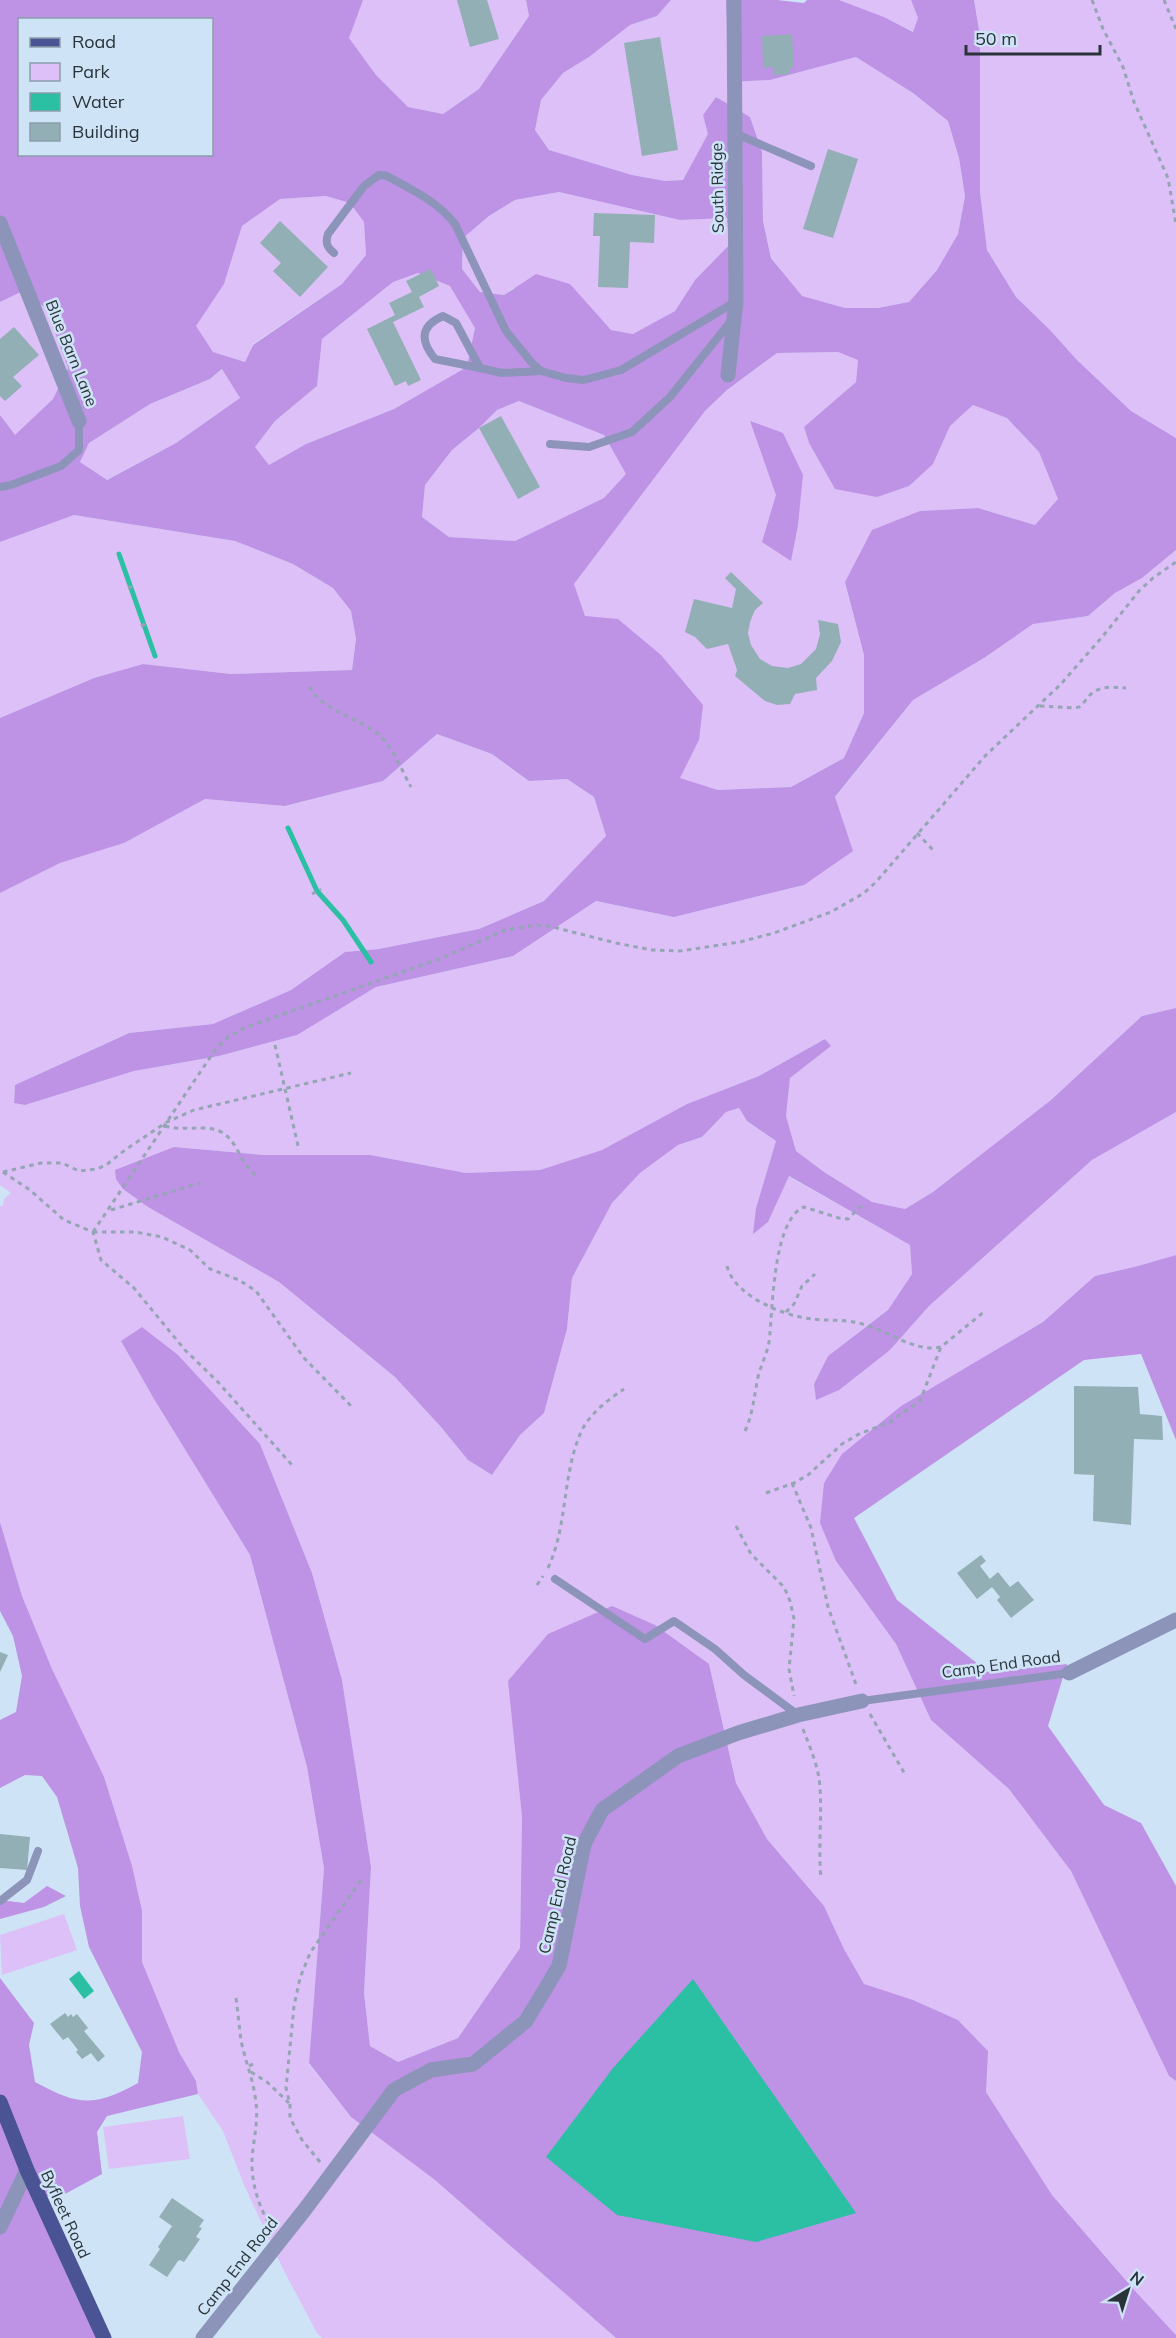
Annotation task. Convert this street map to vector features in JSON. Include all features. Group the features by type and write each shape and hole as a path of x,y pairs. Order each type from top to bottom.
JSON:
{"main road":[{"name":"Byfleet Road","path":"0,2102 27,2170 104,2338"}],"street":[{"name":"South Ridge","path":"728,375 736,301 734,0"},
{"name":"Blue Barn Lane","path":"0,223 79,420"},
{"name":"Camp End Road","path":"1070,1673 1176,1620"},
{"name":"Camp End Road","path":"202,2338 306,2208 394,2090 431,2070 473,2064 526,2021 559,1966 584,1844 602,1810 678,1756 738,1733 798,1715 862,1701"},
{"path":"0,2227 27,2170"}],"lane":[{"path":"734,133 811,166"},
{"path":"334,254 327,247 328,234 364,186 374,177 387,176 444,211 455,224 506,331 532,363 541,370 566,378 584,380 621,370 736,301"},
{"path":"480,368 456,322 443,316 428,326 424,334 424,342 435,359 502,374 541,370"},
{"path":"550,444 589,447 632,432 670,397 734,318"},
{"name":"Blue Barn Lane","path":"0,487 61,466 79,450 79,420"},
{"path":"555,1579 645,1639 674,1621 715,1649 744,1675 798,1715"},
{"name":"Camp End Road","path":"862,1701 1070,1673"},
{"path":"0,1901 27,1880 38,1851"}],"path":[{"path":"1092,0 1103,29 1123,67 1134,102 1168,178 1176,224"},
{"path":"1164,0 1176,29"},
{"path":"93,1232 215,1050 228,1037 244,1028 442,958 505,930 536,925 549,926 616,944 652,950 680,951 740,942 774,933 831,912 864,893 1002,739 1038,706 1103,636 1139,591 1176,562"},
{"path":"128,588 134,586"},
{"path":"141,626 146,624"},
{"path":"309,687 324,705 371,728 382,737 411,787"},
{"path":"1038,706 1056,705 1072,708 1080,706 1095,691 1103,687 1126,688"},
{"path":"917,833 933,850"},
{"path":"312,894 321,890"},
{"path":"275,1045 299,1150"},
{"path":"351,1073 194,1110 166,1124 125,1150 106,1166 97,1169 80,1171 62,1163 52,1162 29,1164 3,1172 30,1190 63,1220 93,1232 135,1232 162,1237 190,1250 210,1269 239,1280 256,1291 304,1358 353,1408"},
{"path":"166,1124 176,1130 213,1129 224,1134 235,1144 245,1163 258,1178"},
{"path":"109,1210 200,1183"},
{"path":"745,1431 751,1418 758,1377 769,1342 774,1274 790,1219 804,1207 848,1219 861,1206"},
{"path":"93,1232 101,1260 134,1288 185,1350 217,1381 292,1465"},
{"path":"727,1266 729,1277 741,1290 786,1313 813,1319 858,1322 917,1345 941,1347"},
{"path":"786,1313 794,1304 802,1286 815,1274"},
{"path":"766,1493 792,1484 808,1475 842,1444 859,1434 890,1422 920,1401 941,1347 985,1311"},
{"path":"537,1586 555,1552 573,1456 582,1430 607,1401 624,1389"},
{"path":"792,1484 811,1527 828,1607 862,1701 906,1776"},
{"path":"736,1526 751,1554 784,1587 790,1601 794,1619 789,1669 798,1715 817,1767 820,1787 821,1878"},
{"path":"330,2175 302,2140 290,2118 290,2104 286,2088 287,2059 300,1978 310,1953 361,1880"},
{"path":"236,1998 241,2041 251,2072 258,2119 251,2166 253,2181 265,2218 279,2240"},
{"path":"249,2066 256,2063"},
{"path":"251,2072 267,2082 290,2104"}],"green space":[{"path":"363,0 526,0 529,16 479,89 443,114 408,107 376,75 348,37"},
{"path":"671,0 726,0 729,82 770,80 856,57 913,93 948,121 959,158 965,196 958,234 937,270 909,302 878,308 845,308 801,296 771,257 763,221 762,152 750,117 716,97 703,115 709,134 683,180 665,181 632,175 549,150 535,130 541,100 563,73 589,57 630,25 657,16"},
{"path":"839,0 911,0 918,18 914,32 884,17"},
{"path":"974,0 1176,0 1176,438 1131,411 1077,360 1016,297 987,250 980,192 980,36"},
{"path":"559,192 680,220 728,218 729,245 695,280 675,311 633,334 611,330 513,288 504,295 480,292 462,269 463,238 489,216 515,200"},
{"path":"326,196 351,203 364,222 366,255 342,284 253,344 245,362 213,352 195,326 224,284 242,226 280,199"},
{"path":"418,273 451,286 475,328 468,367 394,409 306,444 269,465 255,447 275,421 317,386 322,339 393,282"},
{"path":"21,292 46,308 68,368 53,399 15,436 0,415 0,302"},
{"path":"838,352 858,360 856,382 804,427 809,443 835,489 933,464 950,426 973,405 1007,418 1039,452 1059,500 1035,525 978,508 920,511 845,582 864,655 864,713 844,758 791,787 718,790 679,778 699,740 585,616 574,584 705,411 727,390 777,353"},
{"path":"223,369 240,398 176,443 106,480 80,462 89,443 150,404 210,379"},
{"path":"519,401 604,435 627,475 605,498 515,541 449,537 422,517 425,485 452,450 497,410"},
{"path":"74,515 235,541 293,564 333,588 351,611 356,639 352,670 231,674 143,664 94,678 0,718 0,542"},
{"path":"1176,550 1176,1008 1142,1016 1051,1100 933,1192 905,1209 872,1202 824,1172 796,1151 786,1116 790,1078 830,1046 825,1039 759,1076 687,1104 602,1150 540,1170 466,1173 370,1155 263,1155 175,1147 123,1189 148,1207 279,1282 395,1377 468,1460 492,1475 520,1435 544,1413 567,1329 572,1278 612,1203 640,1173 678,1145 702,1137 726,1112 739,1108 747,1121 776,1141 756,1208 768,1222 788,1176 910,1245 912,1274 888,1310 828,1356 814,1384 816,1399 890,1350 929,1306 1092,1160 1176,1112 1176,1255 1095,1276 1043,1322 901,1406 842,1454 836,1561 896,1644 931,1720 1009,1789 1071,1871 1169,2076 1176,2081 1176,2335 1052,2195 986,2092 987,2050 958,2020 913,2000 864,1985 824,1906 767,1839 736,1783 709,1664 522,1816 520,1948 458,2038 398,2062 370,2046 364,1993 371,1867 342,1680 312,1573 260,1444 121,1341 250,1555 307,1767 324,1868 309,2064 351,2117 435,2180 616,2338 322,2338 317,2333 283,2269 244,2185 223,2131 198,2094 196,2081 179,2052 158,2005 142,1962 142,1911 52,1669 22,1596 0,1522 0,1206 3,1206 4,1199 11,1193 0,1185 0,893 60,863 124,843 205,799 286,806 383,781 437,734 492,754 529,781 567,779 594,797 606,837 544,901 479,929 379,949 345,952 291,990 213,1024 128,1033 15,1085 14,1103 25,1105 134,1071 219,1056 296,1035 376,987 513,956 596,901 674,917 804,885 835,798 913,700 984,658 1033,624 1088,616 1115,593 1142,578"},
{"path":"64,1914 77,1950 2,1975 0,1935"},
{"path":"183,2116 190,2159 109,2169 103,2127"}],"shaded area":[{"path":"0,0 363,0 349,38 376,75 408,107 443,114 479,89 529,16 526,0 671,0 657,16 630,25 589,57 563,73 541,100 535,130 549,150 632,175 665,181 683,180 708,134 703,115 716,97 750,117 762,152 763,221 771,258 802,296 845,308 878,308 909,302 937,270 958,234 965,196 959,158 948,121 913,93 856,57 770,80 729,82 726,0 777,0 804,3 807,0 839,0 884,17 913,32 918,18 911,0 974,0 980,36 980,192 987,250 1016,297 1077,360 1131,411 1176,438 1176,550 1142,578 1115,593 1088,616 1033,624 984,658 913,700 835,797 853,851 804,885 674,917 596,901 513,956 376,987 297,1035 219,1056 134,1071 25,1105 14,1103 15,1085 129,1033 213,1024 291,990 345,952 379,949 479,929 544,901 606,836 594,797 567,779 529,781 492,754 437,734 383,781 285,806 205,799 124,843 60,863 0,893 0,718 94,678 143,664 231,674 352,670 356,639 351,611 333,588 293,564 235,541 74,515 0,542 0,415 15,435 53,399 68,368 46,308 21,292 0,302","holes":["559,192 680,220 727,218 729,245 695,280 675,311 633,334 611,330 570,284 536,274 504,295 480,292 462,269 463,238 489,216 515,200","326,196 350,203 364,222 366,255 342,284 253,345 245,362 213,352 196,326 224,284 242,226 280,199","418,273 450,286 475,328 467,367 394,409 306,444 269,465 255,447 275,421 317,386 322,339 393,282","838,352 858,360 856,382 804,427 809,443 835,489 877,497 909,486 933,464 950,426 973,405 1007,418 1039,452 1058,499 1035,525 978,508 920,511 872,530 845,582 864,655 864,713 844,758 791,787 718,790 680,778 699,740 703,705 661,655 618,619 585,616 574,584 705,411 727,390 777,353","222,369 240,398 176,443 107,480 80,462 89,443 150,404 210,379","519,401 604,435 626,474 604,498 515,541 449,537 422,517 425,485 452,450 497,410"]},
{"path":"750,421 783,433 803,475 798,525 791,561 762,542 776,495"},
{"path":"1176,1008 1176,1112 1092,1160 929,1306 890,1350 839,1390 816,1400 814,1384 828,1356 888,1310 912,1274 910,1245 789,1176 768,1222 753,1234 756,1208 776,1141 747,1121 739,1108 726,1112 702,1137 678,1145 640,1173 612,1203 572,1278 567,1329 544,1413 520,1435 492,1475 468,1460 395,1377 279,1282 148,1207 123,1189 116,1179 115,1170 174,1147 263,1155 370,1155 466,1173 540,1170 602,1150 687,1104 759,1076 825,1039 831,1046 790,1078 786,1116 796,1151 824,1172 872,1202 905,1209 933,1192 1051,1100 1142,1016"},
{"path":"1176,1255 1176,1440 1141,1354 1084,1360 854,1518 897,1600 988,1672 1067,1664 1048,1726 1104,1805 1141,1823 1176,1886 1176,2081 1169,2076 1071,1871 1009,1789 931,1720 896,1644 836,1561 820,1523 824,1483 842,1454 901,1406 1043,1322 1095,1276"},
{"path":"142,1327 178,1355 260,1444 312,1573 342,1680 371,1867 364,1993 370,2046 398,2062 458,2038 520,1948 522,1816 508,1681 548,1634 612,1606 655,1625 709,1664 736,1783 767,1839 824,1906 844,1949 864,1984 913,2000 958,2020 988,2051 986,2092 1052,2195 1176,2335 1176,2338 616,2338 435,2180 351,2117 309,2063 324,1868 307,1767 250,1555 121,1341"},
{"path":"0,1522 22,1596 52,1669 104,1777 132,1866 142,1911 142,1962 179,2052 196,2081 198,2094 107,2116 97,2132 102,2174 65,2194 39,2197 104,2338 0,2338 0,1978 34,2023 29,2045 35,2082 50,2090 63,2096 86,2100 98,2100 123,2091 138,2083 142,2052 89,1947 80,1906 78,1868 57,1797 42,1776 25,1775 0,1788 0,1720 16,1712 22,1676 13,1636 0,1611"},
{"path":"47,1886 66,1896 44,1907 0,1919 0,1900 24,1903"}],"water":[{"path":"79,1971 94,1991 84,1999 69,1979"},
{"path":"693,1979 856,2213 756,2242 617,2215 546,2157 613,2068"}],"building":[{"path":"457,0 487,0 499,39 470,47"},
{"path":"792,34 794,68 790,68 790,74 773,75 773,67 763,68 762,36"},
{"path":"660,37 678,150 642,156 624,43"},
{"path":"828,149 858,159 833,238 803,229"},
{"path":"594,213 655,215 654,243 630,242 628,288 598,287 600,236 593,236"},
{"path":"280,221 328,267 300,297 273,271 281,263 260,243"},
{"path":"431,269 439,286 419,297 424,307 393,322 421,380 408,386 406,381 395,386 367,329 395,315 389,303 412,292 406,281"},
{"path":"14,327 39,355 13,377 22,386 5,401 0,396 0,339"},
{"path":"501,416 540,487 518,499 479,428"},
{"path":"731,572 763,603 755,610 748,633 751,645 760,659 772,666 788,668 801,664 816,649 820,634 818,620 838,624 841,642 832,661 816,678 817,690 795,694 790,704 777,705 765,701 735,676 737,670 728,644 707,649 695,637 685,632 694,599 732,608 736,589 725,578"},
{"path":"1074,1386 1138,1387 1140,1414 1162,1416 1163,1440 1134,1439 1131,1525 1093,1521 1094,1475 1074,1474"},
{"path":"981,1555 986,1561 980,1566 990,1579 998,1572 1010,1587 1018,1581 1034,1600 1011,1618 997,1600 1000,1597 992,1587 977,1599 957,1573"},
{"path":"0,1652 8,1655 0,1672"},
{"path":"0,1834 30,1837 27,1870 0,1868"},
{"path":"65,2013 68,2017 71,2014 73,2017 77,2014 88,2028 84,2031 105,2056 98,2062 91,2053 82,2059 68,2037 63,2040 50,2024"},
{"path":"172,2198 204,2220 196,2237 200,2239 184,2262 178,2261 167,2277 149,2265 172,2226 159,2217"}],"waterway":[{"path":"119,554 155,656"},
{"path":"288,828 317,891 343,920 371,962"}]}
